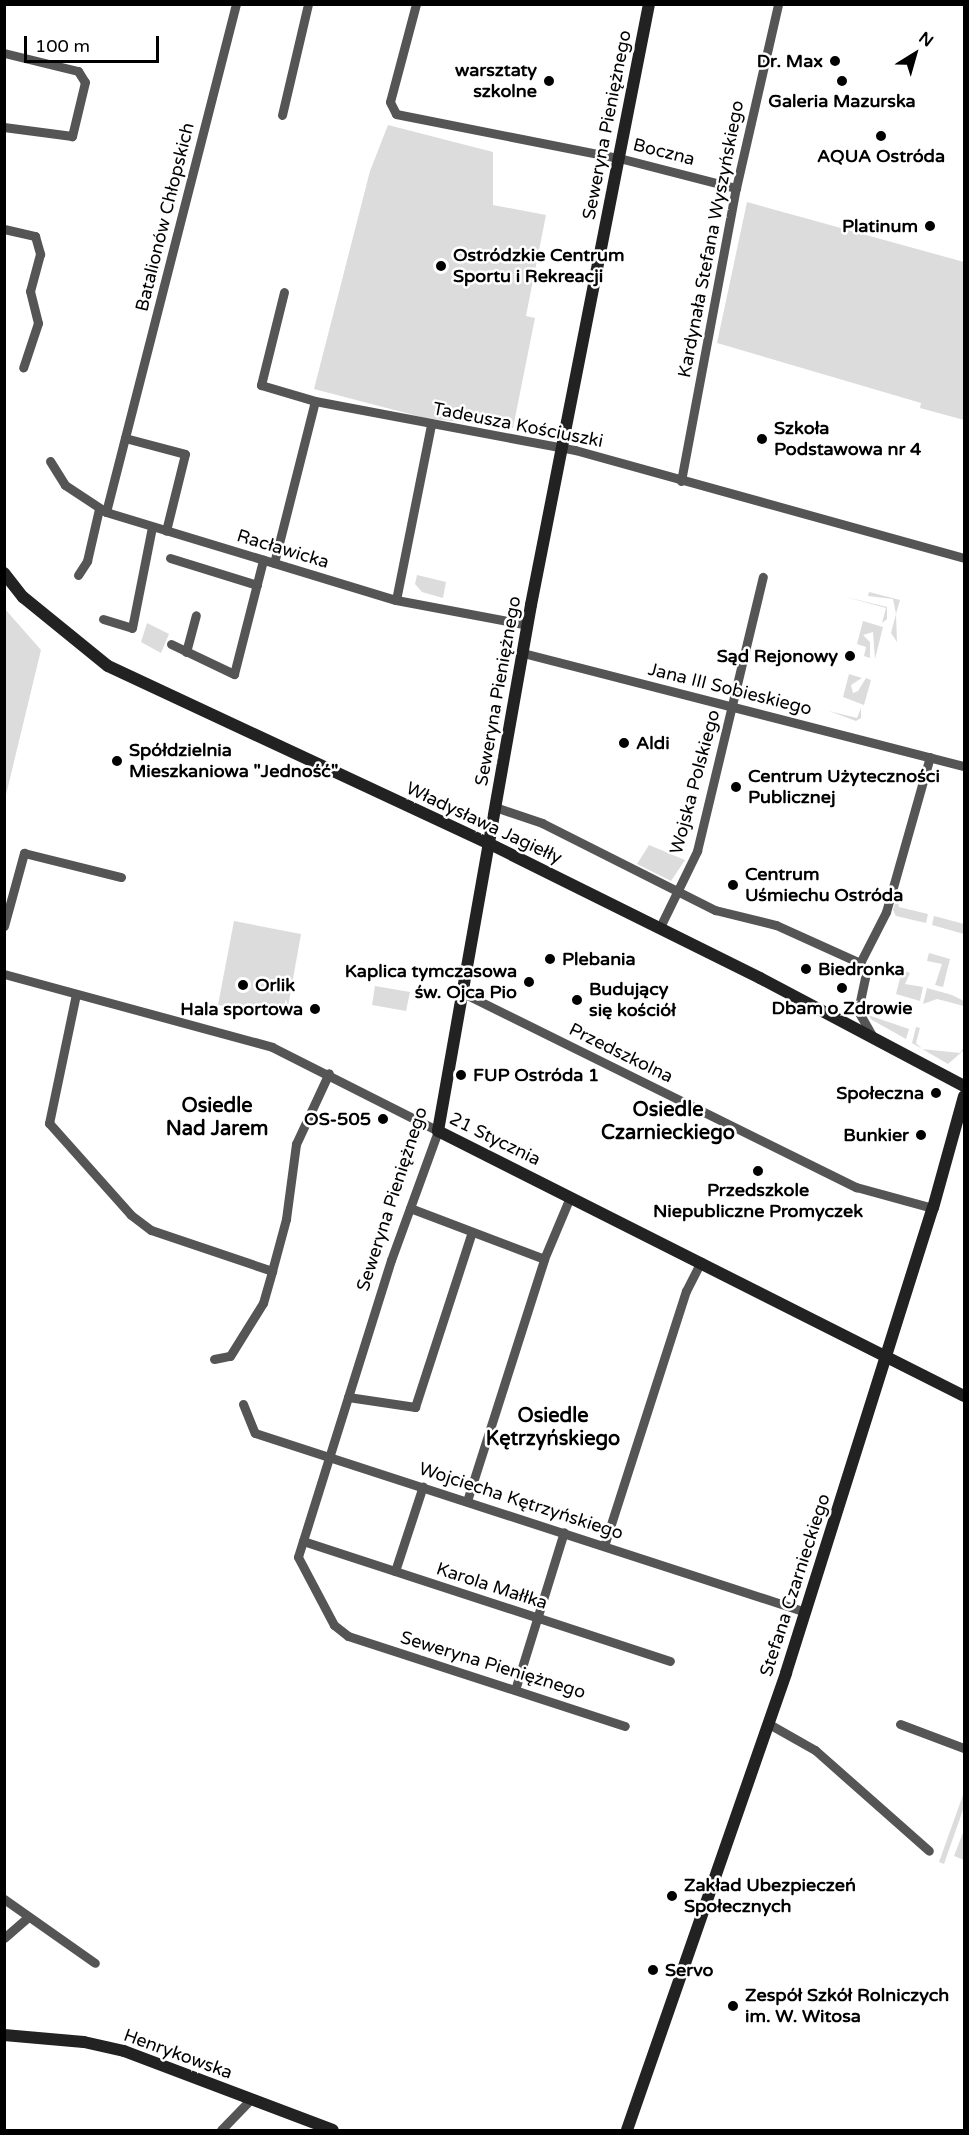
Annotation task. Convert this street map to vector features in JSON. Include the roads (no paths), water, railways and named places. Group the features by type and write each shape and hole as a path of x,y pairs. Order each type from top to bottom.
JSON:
{"street":[{"name":"Batalionów Chłopskich","path":"78,575 87,561 125,438 236,4"},
{"path":"282,115 308,4"},
{"name":"Boczna","path":"416,4 390,102 396,114 619,158 736,188"},
{"name":"Seweryna Pieniężnego","path":"625,1726 348,1636 334,1625 298,1557 348,1396 438,1131 461,992 561,447 649,4"},
{"name":"Kardynała Stefana Wyszyńskiego","path":"681,481 736,188 778,4"},
{"path":"4,53 78,71 85,82 72,136 4,127"},
{"path":"4,229 35,236 40,254 30,291 38,323 23,368"},
{"name":"Tadeusza Kościuszki","path":"284,292 261,385 315,401 431,425 561,447 964,558"},
{"path":"274,563 315,401"},
{"path":"396,600 431,425"},
{"path":"125,438 185,454 166,531"},
{"name":"Racławicka","path":"51,460 65,486 102,511 396,600 528,625"},
{"path":"103,618 132,628 152,527"},
{"path":"170,558 257,585"},
{"path":"171,644 234,674 263,560"},
{"name":"Władysława Jagiełły","path":"4,573 23,597 108,666 488,843 660,927 964,1086"},
{"name":"Wojska Polskiego","path":"660,927 697,850 764,577"},
{"path":"186,652 196,615"},
{"name":"Jana III Sobieskiego","path":"523,653 964,766"},
{"path":"860,963 886,912 930,757"},
{"path":"495,807 542,823 715,910 776,925 860,963 866,973 858,1011 874,1039"},
{"path":"4,926 24,853 121,877"},
{"name":"21 Stycznia","path":"4,974 256,1042 328,1073 438,1131 964,1396"},
{"name":"Przedszkolna","path":"461,992 856,1187 933,1208"},
{"path":"75,994 49,1123 131,1215 152,1230 272,1271"},
{"path":"214,1359 230,1356 263,1303 286,1220 296,1144 328,1073"},
{"name":"Stefana Czarnieckiego","path":"627,2130 770,1724 933,1208 964,1096"},
{"path":"467,1501 544,1259 570,1197"},
{"path":"410,1208 544,1259"},
{"path":"348,1396 415,1407 472,1232"},
{"path":"604,1546 686,1291 701,1262"},
{"name":"Wojciecha Kętrzyńskiego","path":"243,1404 255,1433 329,1455 806,1612"},
{"path":"395,1571 423,1486"},
{"path":"515,1690 564,1532"},
{"name":"Karola Małłka","path":"303,1541 670,1661"},
{"path":"770,1724 815,1750 929,1851"},
{"path":"900,1724 964,1748"},
{"path":"4,1899 95,1963"},
{"path":"4,1938 28,1917"},
{"name":"Henrykowska","path":"4,2035 84,2042 124,2051 333,2130"},
{"path":"221,2130 250,2100"}],"place":[{"name":"Dr. Max","path":"835,61"},
{"name":"warsztaty szkolne","path":"549,81"},
{"name":"Galeria Mazurska","path":"842,81"},
{"name":"AQUA Ostróda","path":"881,136"},
{"name":"Platinum","path":"930,226"},
{"name":"Ostródzkie Centrum Sportu i Rekreacji","path":"441,266"},
{"name":"Szkoła Podstawowa nr 4","path":"762,439"},
{"name":"Sąd Rejonowy","path":"850,656"},
{"name":"Aldi","path":"624,743"},
{"name":"Spółdzielnia Mieszkaniowa \"Jedność\"","path":"117,761"},
{"name":"Centrum Użyteczności Publicznej","path":"736,787"},
{"name":"Centrum Uśmiechu Ostróda","path":"733,885"},
{"name":"Plebania","path":"550,959"},
{"name":"Biedronka","path":"806,969"},
{"name":"Kaplica tymczasowa św. Ojca Pio","path":"529,982"},
{"name":"Orlik","path":"243,985"},
{"name":"Dbam o Zdrowie","path":"842,988"},
{"name":"Budujący się kościół","path":"577,1000"},
{"name":"Hala sportowa","path":"315,1009"},
{"name":"FUP Ostróda 1","path":"461,1075"},
{"name":"Społeczna","path":"936,1093"},
{"name":"OS-505","path":"383,1119"},
{"name":"Bunkier","path":"921,1135"},
{"name":"Przedszkole Niepubliczne Promyczek","path":"758,1171"},
{"name":"Zakład Ubezpieczeń Społecznych","path":"672,1896"},
{"name":"Servo","path":"653,1970"},
{"name":"Zespół Szkół Rolniczych im. W. Witosa","path":"733,2006"}],"district":[{"name":"Osiedle Nad Jarem","path":"217,1118"},
{"name":"Osiedle Czarnieckiego","path":"668,1122"},
{"name":"Osiedle Kętrzyńskiego","path":"553,1428"}]}
